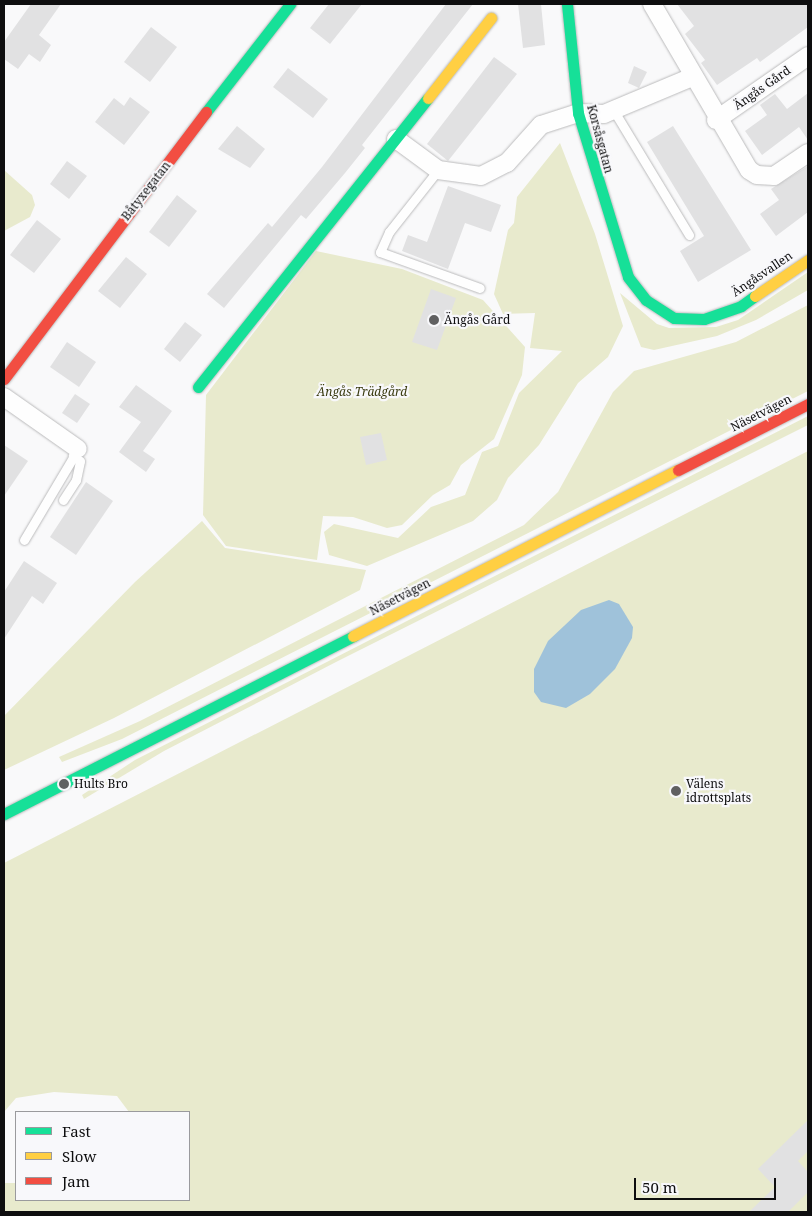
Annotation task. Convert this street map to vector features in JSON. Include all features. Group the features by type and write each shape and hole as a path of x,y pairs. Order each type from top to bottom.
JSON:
{"street":[{"name":"Båtyxegatan","path":"4,379 92,259 290,4"},
{"name":"Korsåsgatan","path":"566,4 578,113 628,277"},
{"path":"652,4 716,120 739,157 757,175 774,176 808,153"},
{"path":"198,387 491,18"},
{"name":"Ängås Gård","path":"716,120 808,56"},
{"path":"396,139 438,170 473,176 492,173 507,163 540,125 578,113 614,111 692,77"},
{"name":"Ängåsvallen","path":"628,277 646,300 674,318 704,319 741,306 808,260"},
{"path":"4,398 75,452"},
{"name":"Näsetvägen","path":"4,814 808,404"}],"lane":[{"path":"614,111 689,235"},
{"path":"438,170 389,232 380,252 480,288"},
{"path":"63,500 76,480 80,461 75,452"},
{"path":"24,540 75,452"}],"green space":[{"path":"560,143 595,234 623,326 608,357 578,383 539,445 508,478 497,500 473,521 367,566 329,555 324,532 334,524 398,538 431,507 465,495 482,452 498,446 519,393 562,351 530,348 535,313 503,314 494,294 508,230 514,223 517,197"},
{"path":"4,170 32,195 35,205 30,217 4,231"},
{"name":"Ängås Trädgård","path":"316,251 402,269 483,300 525,347 522,375 494,439 461,465 450,485 433,495 402,525 387,528 353,517 323,516 317,560 226,546 203,515 206,395"},
{"path":"808,272 808,290 756,320 717,336 654,350 641,347 620,293 657,324 669,328 716,327 738,320"},
{"path":"808,305 808,391 122,739 62,762 59,757 140,721 524,525 558,492 613,392 634,371 736,342"},
{"path":"808,416 808,425 336,662 164,751 84,799 82,795 135,760"},
{"path":"808,451 808,1212 4,1212 4,1183 15,1183 15,1201 190,1201 190,1111 128,1111 117,1096 54,1092 16,1098 4,1112 4,863"},
{"path":"202,521 225,548 366,570 360,590 114,718 4,770 4,716 135,582"}],"water":[{"path":"609,600 619,604 633,627 632,638 615,669 590,694 566,708 541,702 534,692 534,669 548,641 581,610"}],"building":[{"path":"31,4 61,4 39,35 51,45 40,62 29,54 18,69 4,59 4,42"},
{"path":"329,4 362,4 330,44 310,28"},
{"path":"446,4 473,4 362,145 365,148 345,173 306,219 301,215 224,308 207,294 268,223 272,227 322,167"},
{"path":"518,4 541,4 545,45 523,48"},
{"path":"677,4 808,4 808,27 760,62 757,58 717,85 701,63 705,60 685,34 694,26"},
{"path":"151,27 177,47 150,82 124,62"},
{"path":"494,57 517,74 448,161 427,144"},
{"path":"634,66 647,72 639,88 628,83"},
{"path":"288,68 328,99 313,118 273,87"},
{"path":"808,93 808,140 799,127 762,155 745,131 767,115 760,105 775,94 787,109"},
{"path":"130,97 150,112 124,145 95,122 114,98 124,106"},
{"path":"237,126 265,149 250,168 218,149"},
{"path":"673,126 751,250 698,282 680,251 704,236 647,142"},
{"path":"67,161 87,176 69,199 50,184"},
{"path":"808,166 808,212 776,236 760,214 779,200 771,189"},
{"path":"448,186 501,205 491,232 465,223 448,269 402,251 408,235 427,242"},
{"path":"177,195 197,211 169,247 149,232"},
{"path":"37,220 61,239 34,273 10,255"},
{"path":"126,257 147,274 120,308 98,291"},
{"name":"Ängås Gård","path":"431,289 456,298 437,350 412,342"},
{"path":"185,322 202,335 180,362 164,349"},
{"path":"67,342 96,362 79,387 50,367"},
{"path":"136,385 172,411 143,451 155,459 146,472 119,452 141,422 119,407"},
{"path":"75,394 90,404 77,423 62,413"},
{"path":"381,433 387,460 366,465 360,437"},
{"path":"4,445 28,461 4,496"},
{"path":"86,482 113,501 76,555 50,537"},
{"path":"24,561 57,583 43,604 32,596 4,639 4,592"},
{"path":"808,1120 808,1151 798,1161 808,1172 808,1192 788,1212 749,1212 775,1187 758,1169"}],"traffic: fast":[{"path":"206,112 290,4"},
{"path":"567,4 578,113 628,277 646,300 674,318 704,319 741,306 755,296"},
{"path":"198,387 428,98"},
{"path":"4,814 353,636"}],"traffic: slow":[{"path":"428,98 491,18"},
{"path":"755,296 808,260"},
{"path":"353,636 678,470"}],"traffic: jam":[{"path":"4,379 206,112"},
{"path":"678,470 808,404"}],"place":[{"name":"Ängås Gård","path":"434,320"},
{"name":"Hults Bro","path":"64,784"},
{"name":"Välens idrottsplats","path":"676,791"}]}
